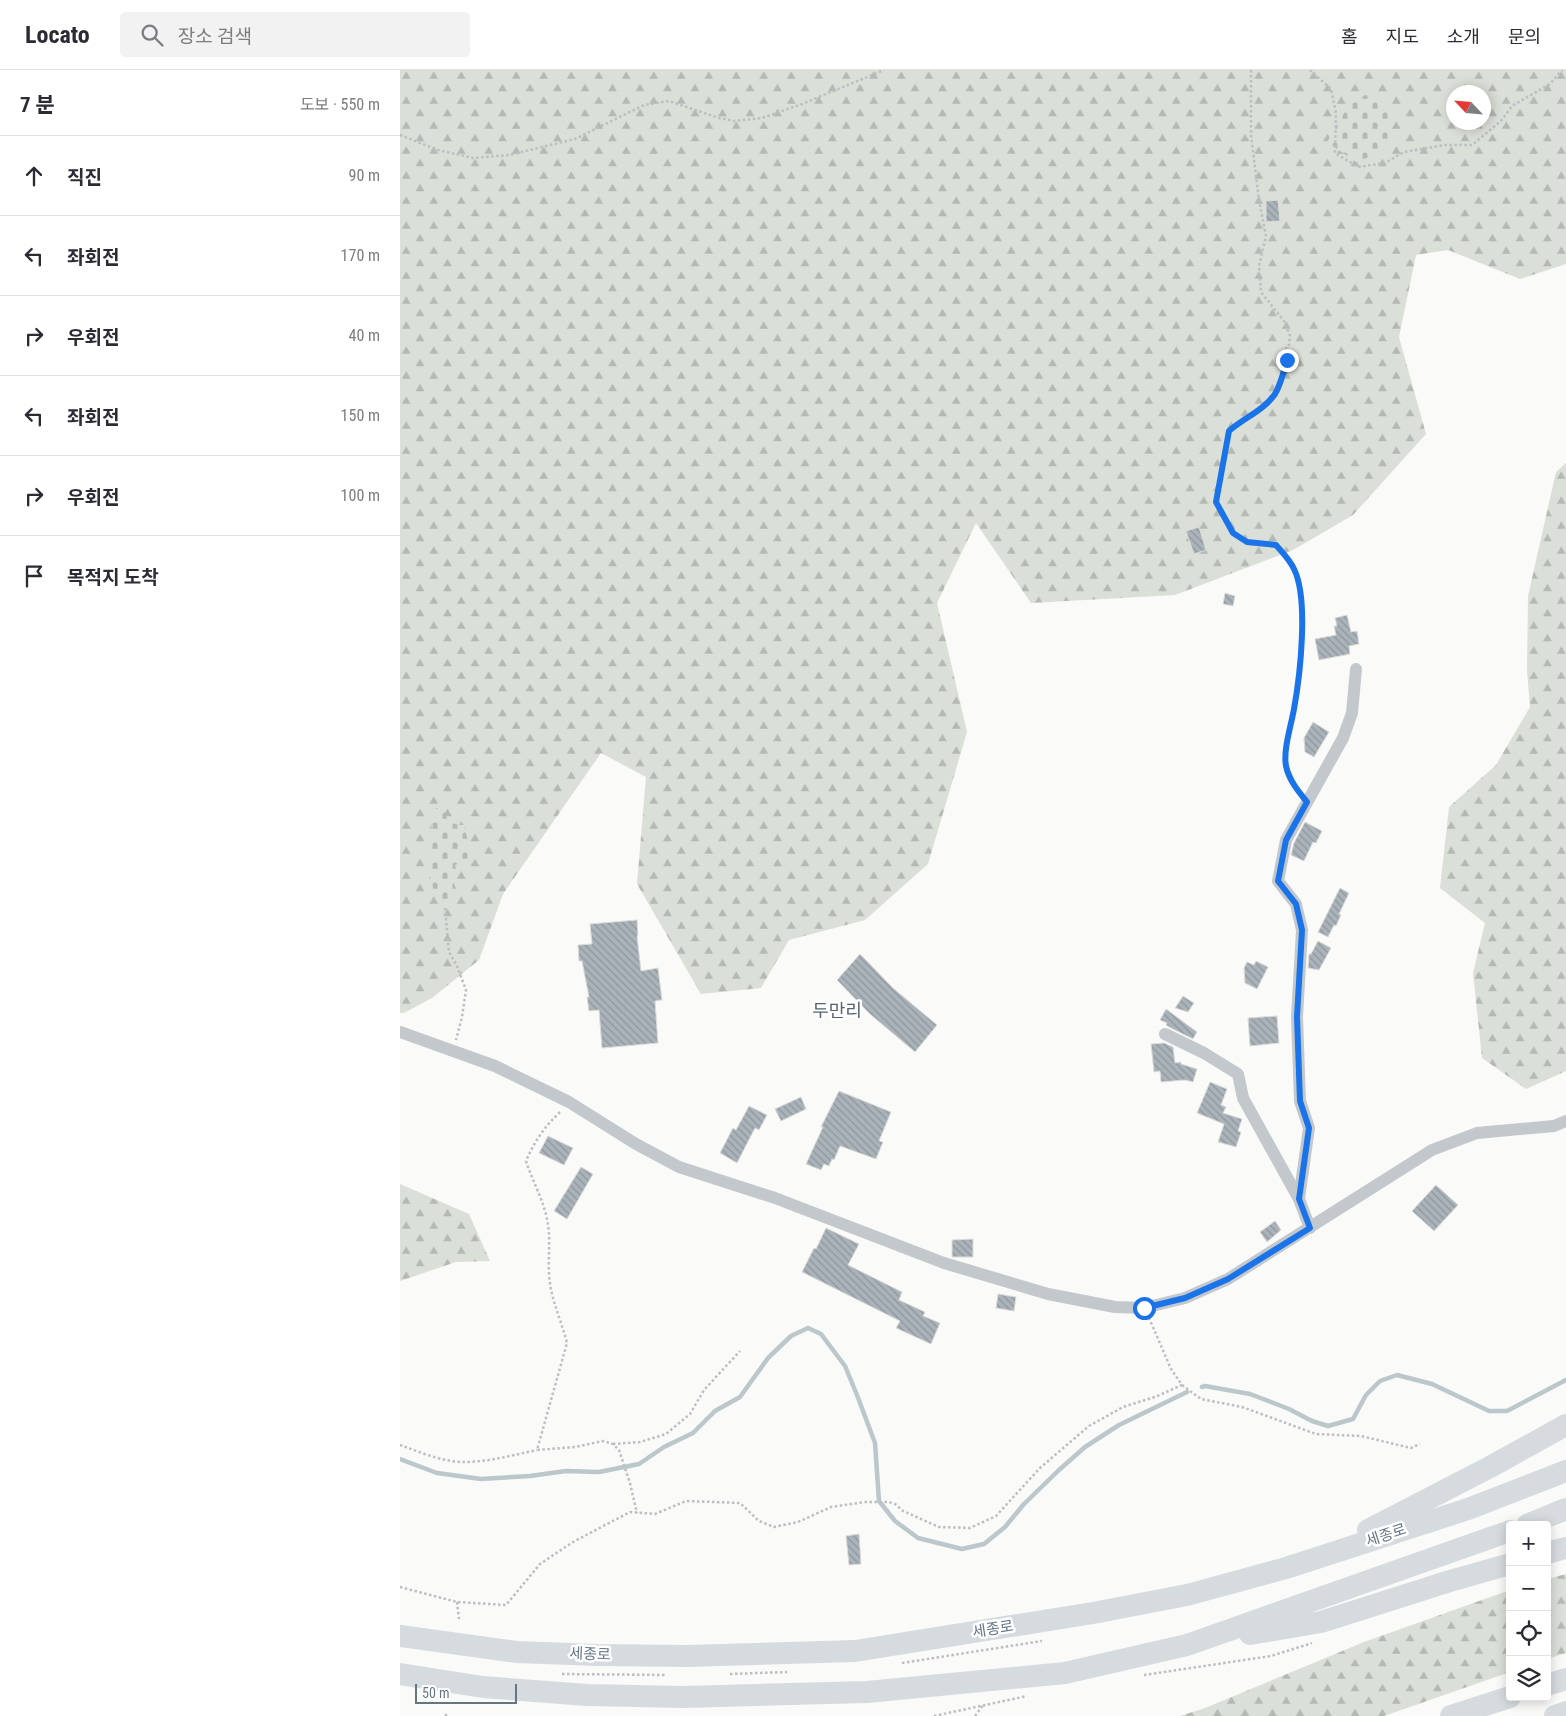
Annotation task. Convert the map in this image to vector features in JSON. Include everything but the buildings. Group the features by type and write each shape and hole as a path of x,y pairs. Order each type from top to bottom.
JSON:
{"highway":[{"path":"1286,1568 1490,1467 1566,1425"},
{"name":"세종로","path":"400,1636 517,1652 597,1655 687,1656 855,1650 1093,1613 1186,1595 1286,1568 1468,1509 1566,1471"},
{"path":"1537,1521 1566,1509"},
{"path":"1187,1645 1506,1533"},
{"path":"1551,1552 1566,1548"},
{"path":"400,1674 483,1687 587,1694 684,1697 867,1692 1065,1673 1187,1645 1322,1622 1506,1565"},
{"path":"1551,1684 1566,1679"},
{"path":"1450,1716 1506,1698"},
{"path":"1555,1716 1566,1712"}],"street":[{"path":"1299,1199 1309,1128 1300,1101 1297,1017 1302,930 1296,904 1278,881 1286,840 1343,738 1352,713 1356,669"},
{"path":"400,1032 495,1066 569,1102 636,1144 679,1168 775,1198 944,1264 1048,1294 1115,1307 1144,1308 1185,1298 1228,1279 1432,1150 1477,1133 1554,1126 1566,1121"},
{"path":"1165,1034 1204,1052 1238,1074 1243,1098 1299,1199 1310,1228"}],"path":[{"path":"400,135 438,150 473,158 509,155 575,139 644,104 669,101 719,118 734,121 762,118 810,101 884,70"},
{"path":"1251,70 1251,135 1259,200 1266,236 1259,266 1261,292 1284,321 1290,336 1287,360 1276,392 1264,407 1229,431 1216,502 1233,533 1247,542 1276,545 1294,568 1299,584 1301,617 1300,667 1287,744 1286,764 1292,784 1307,802"},
{"path":"1310,70 1330,89 1336,113 1335,154 1358,167 1385,163 1404,152 1445,145 1472,145 1501,121 1512,106 1550,84 1562,70"},
{"path":"446,908 449,952 457,966 466,990 462,1017 453,1052"},
{"path":"538,1450 567,1343 554,1305 549,1273 550,1235 547,1217 526,1161 531,1148 542,1132 569,1102"},
{"path":"1144,1308 1171,1369 1182,1385 1201,1398 1242,1407 1316,1434 1361,1436 1411,1448 1420,1444"},
{"path":"400,1445 436,1457 462,1462 493,1459 538,1450 575,1447 603,1441 613,1444 640,1442 666,1434 690,1414 704,1390 740,1351"},
{"path":"400,1587 457,1602 506,1605 540,1564 581,1538 630,1512 655,1514 686,1501 740,1503 759,1521 774,1527 798,1522 831,1507 866,1502 889,1502 939,1527 970,1528 996,1516 1040,1468 1090,1426 1123,1407 1155,1398 1182,1385"},
{"path":"613,1444 619,1450 630,1483 637,1513"},
{"path":"457,1602 459,1620"},
{"path":"1143,1675 1270,1656 1320,1640 1322,1622"},
{"path":"934,1716 1029,1696"},
{"path":"975,1716 983,1705"},
{"path":"445,1716 448,1713"}],"green space":[{"path":"400,70 1566,70 1566,264 1520,279 1448,250 1416,255 1399,337 1426,434 1353,515 1293,550 1175,595 1031,603 976,523 937,603 967,732 928,864 865,920 789,940 761,988 701,994 637,884 646,777 601,753 503,894 479,960 432,998 404,1013 400,1013"},
{"path":"1366,95 1389,107 1388,145 1375,155 1356,162 1327,142 1352,100"},
{"path":"1566,463 1566,1071 1526,1089 1482,1058 1473,973 1485,923 1440,888 1449,807 1496,765 1530,707 1527,671 1528,596 1556,472"},
{"path":"436,808 444,808 448,822 464,825 472,859 455,865 458,876 452,879 459,896 443,910 433,888 429,859 430,837"},
{"path":"400,1184 469,1214 490,1261 456,1262 400,1281"},
{"path":"1566,1574 1566,1653 1551,1658 1551,1611 1551,1578"},
{"path":"1506,1591 1506,1673 1384,1716 1180,1716 1205,1708 1364,1642"}],"waterway":[{"path":"400,1459 437,1473 481,1479 530,1476 566,1471 599,1472 639,1464 664,1447 693,1433 715,1411 740,1397 768,1358 791,1336 808,1328 821,1334 845,1366 857,1395 875,1443 879,1501 895,1521 918,1538 962,1549 984,1544 1005,1527 1024,1504 1085,1447 1119,1425 1187,1392"},
{"path":"1202,1387 1250,1394 1328,1426 1353,1419 1366,1395 1380,1381 1397,1375 1432,1384 1489,1411 1507,1411 1566,1380"}],"district":[{"name":"두만리","path":"837,1011"}],"route":[{"path":"1144,1308 1185,1298 1228,1279 1310,1228 1299,1199 1309,1128 1300,1101 1297,1017 1302,930 1296,904 1278,881 1281,857 1286,840 1307,802 1292,784 1286,764 1287,744 1300,667 1301,617 1299,584 1294,568 1276,545 1247,542 1233,533 1216,502 1229,431 1264,407 1276,392 1287,360"}]}
